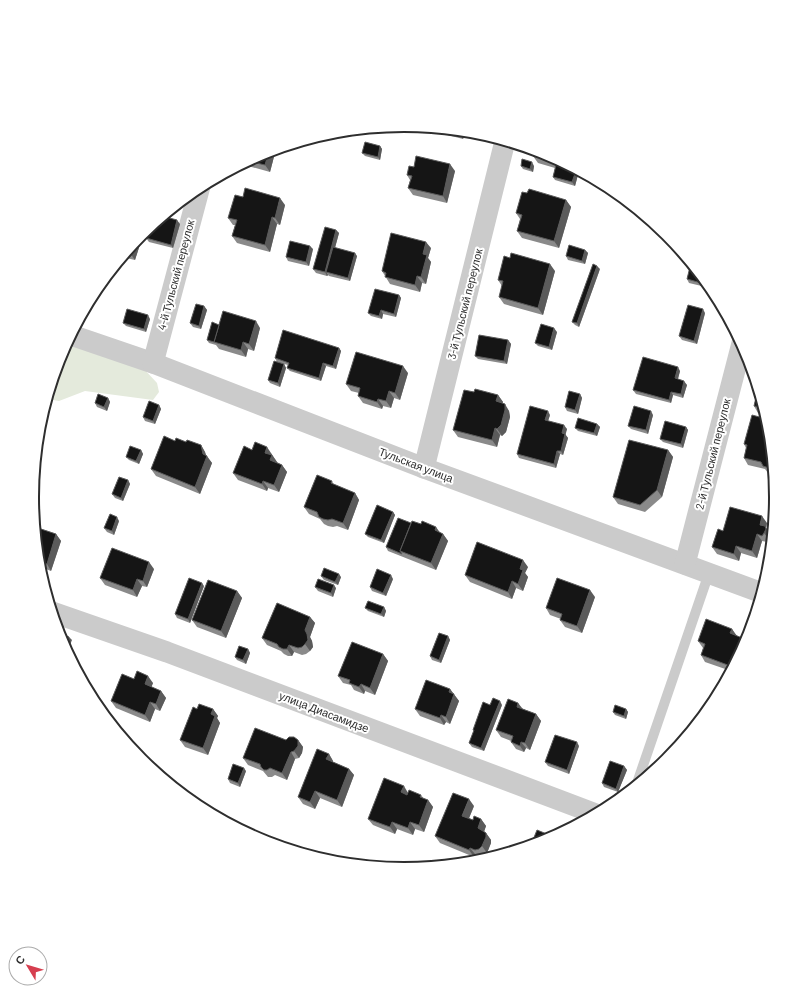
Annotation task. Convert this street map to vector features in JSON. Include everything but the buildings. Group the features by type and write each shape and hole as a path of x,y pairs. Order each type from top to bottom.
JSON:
{"street":[{"name":"3-й Тульский переулок","path":"424,468 504,146"},
{"name":"4-й Тульский переулок","path":"153,363 197,197"},
{"name":"Тульская улица","path":"77,337 153,363 424,468 757,591"},
{"name":"2-й Тульский переулок","path":"685,564 739,353"},
{"name":"улица Диасамидзе","path":"58,614 167,652 589,811"}],"lane":[{"path":"640,776 709,573"}],"shaded area":[{"path":"72,346 144,369 157,383 159,392 153,400 85,391 59,401 52,400 58,380"}]}
